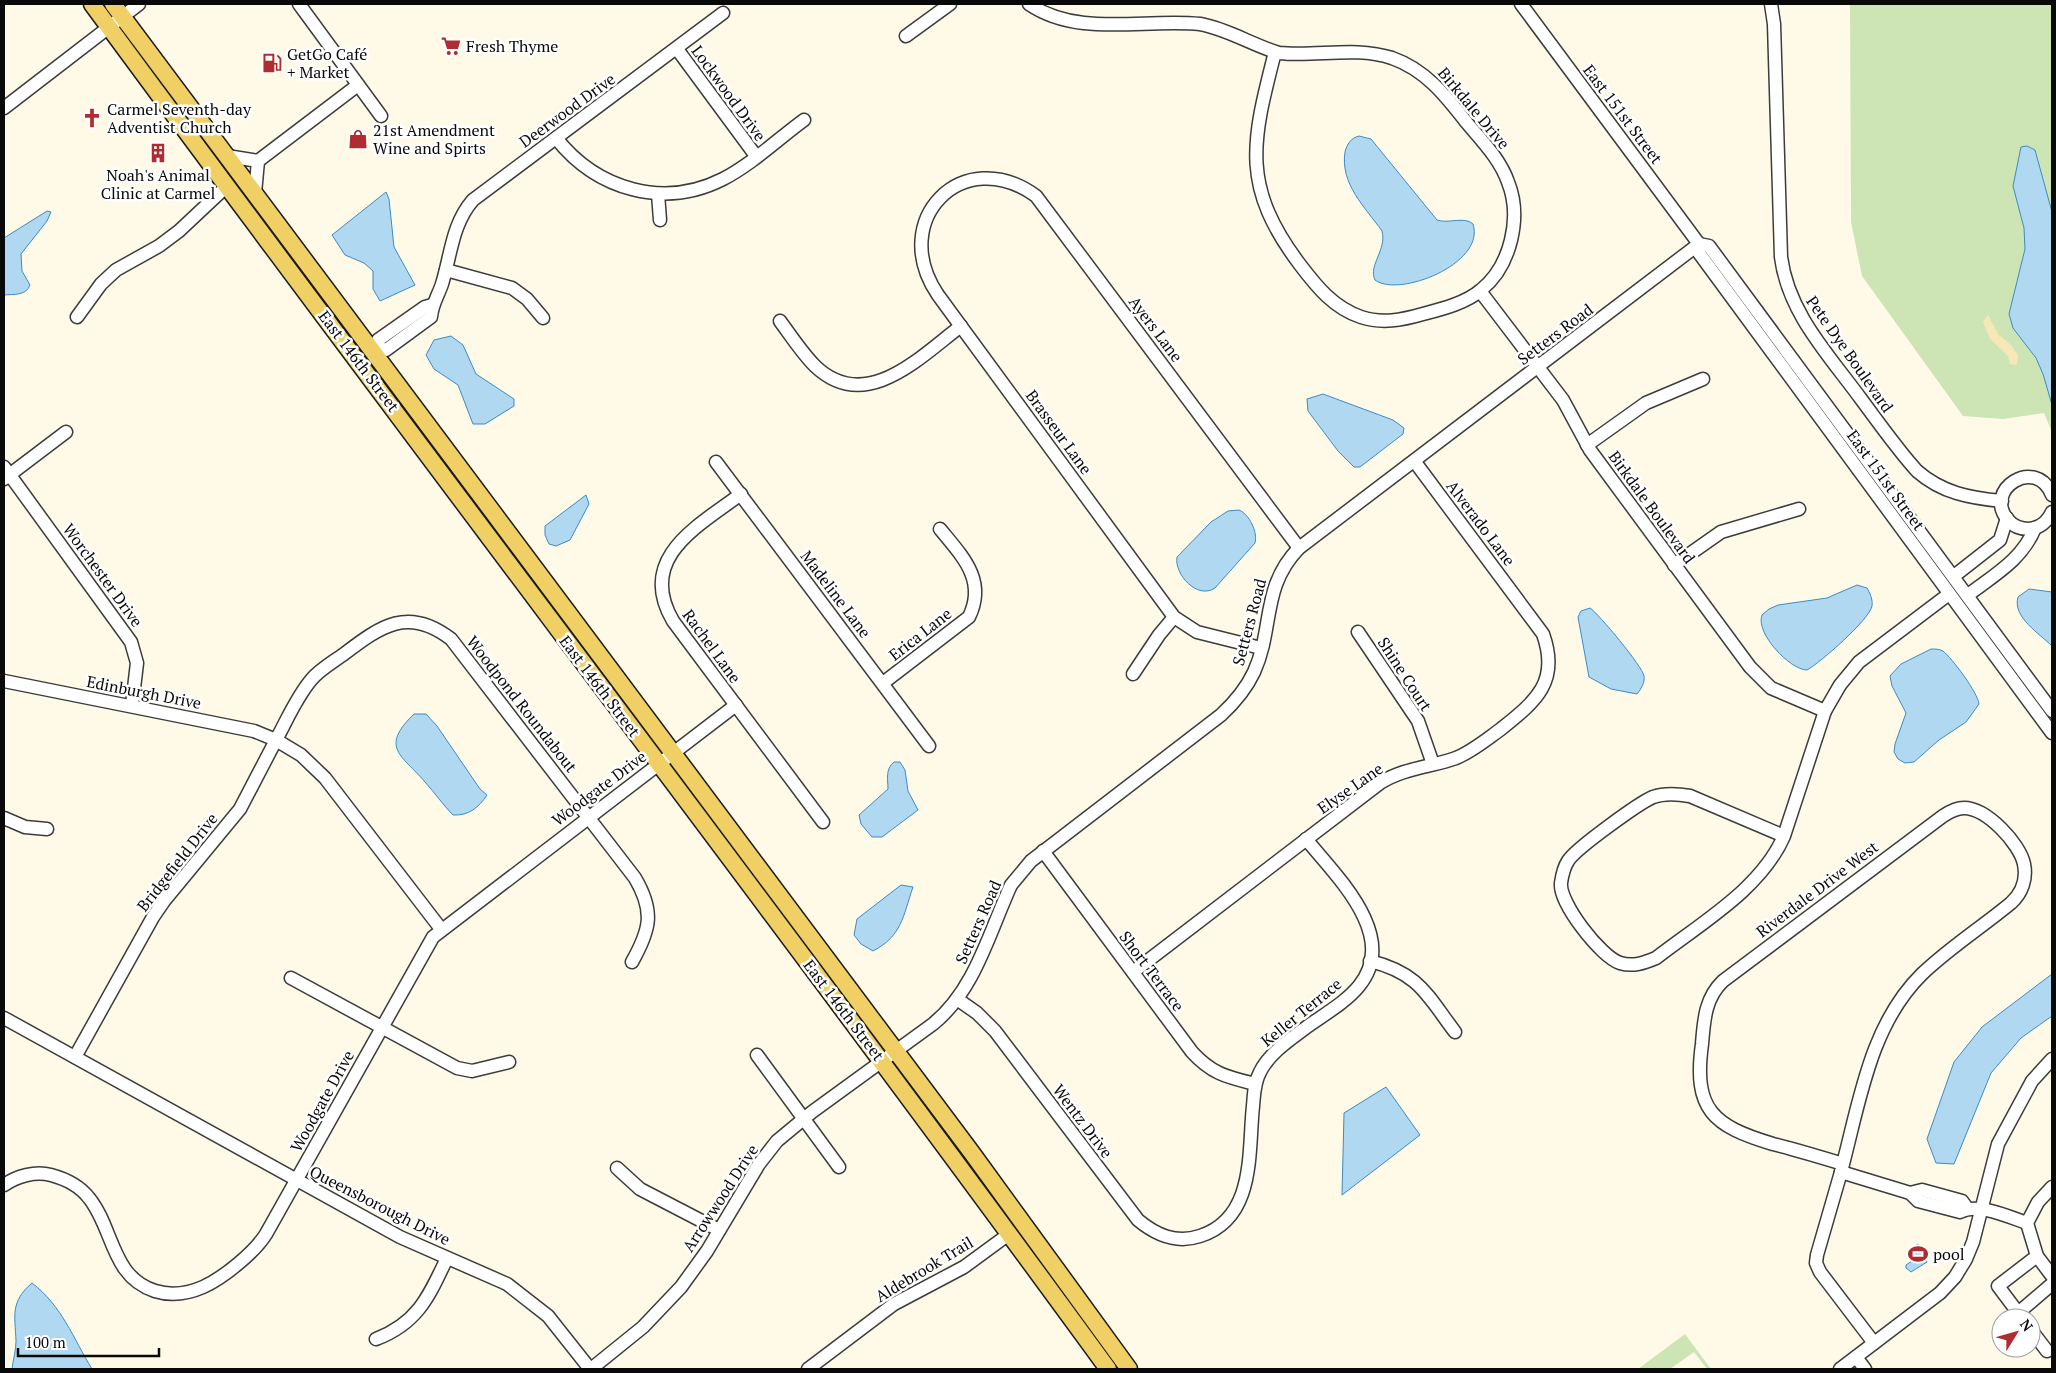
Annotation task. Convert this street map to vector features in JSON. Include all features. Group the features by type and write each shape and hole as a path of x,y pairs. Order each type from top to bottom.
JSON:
{"main road":[{"name":"East 146th Street","path":"92,4 359,361 665,759 889,1056 1129,1369"},
{"name":"East 146th Street","path":"118,10 375,350 665,759"},
{"name":"East 146th Street","path":"889,1056 1009,1234 1108,1369"}],"street":[{"path":"4,108 109,27 118,10 140,4"},
{"path":"298,4 381,116"},
{"path":"906,36 950,4"},
{"name":"Birkdale Drive","path":"1029,4 1047,15 1071,22 1191,23 1206,25 1275,52 1312,55 1358,52 1380,55 1417,70 1447,98 1495,158 1509,184 1514,225 1506,255 1489,282 1480,291"},
{"name":"East 151st Street","path":"1521,4 1699,244 1699,253 2052,733"},
{"name":"Pete Dye Boulevard","path":"1771,4 1774,24 1781,257 1783,272 1792,298 1813,334 1917,472 1929,481 1955,493 1972,498 2002,501"},
{"name":"Deerwood Drive","path":"375,350 378,340 425,307 432,305 438,295 446,270 457,226 468,206 483,192 724,13"},
{"name":"Lockwood Drive","path":"677,49 756,156"},
{"path":"1275,52 1258,120 1256,160 1258,182 1263,201 1277,233 1322,293 1359,316 1386,321 1400,321 1439,310 1480,291"},
{"path":"227,156 258,161 358,85"},
{"path":"556,138 574,159 594,174 627,188 658,194 685,192 705,187 725,178 804,120"},
{"path":"255,193 258,161"},
{"name":"Ayers Lane","path":"958,185 980,178 1002,179 1015,183 1036,196 1299,548"},
{"path":"77,317 101,284 116,270 159,246 179,231 228,185"},
{"name":"Brasseur Lane","path":"958,185 941,197 926,217 921,234 920,252 928,280 1174,617 1197,632 1262,648"},
{"path":"658,194 660,220"},
{"name":"East 151st Street","path":"1699,244 1709,246 2052,711"},
{"name":"Setters Road","path":"889,1056 942,1017 957,999 971,976 1011,885 1020,872 1043,851 1231,706 1254,672 1262,648 1274,586 1283,567 1299,548 1415,462 1699,244"},
{"path":"446,270 512,288 527,299 543,318"},
{"name":"Birkdale Boulevard","path":"1480,291 1563,400 1587,445 1674,565 1761,679 1785,695 1826,711"},
{"path":"780,321 803,353 826,375 843,383 861,385 876,384 895,375 961,326"},
{"path":"359,361 375,350"},
{"path":"1587,445 1646,402 1703,379"},
{"path":"5,474 66,432"},
{"name":"Madeline Lane","path":"716,462 929,746"},
{"name":"Alverado Lane","path":"1415,462 1522,603"},
{"name":"Worchester Drive","path":"5,474 132,642 137,663 132,705"},
{"path":"2052,495 2045,483 2038,478 2021,477 2007,486 2002,501 2007,518 2019,528 2035,528 2046,522 2052,512"},
{"name":"Rachel Lane","path":"741,494 679,541 667,559 662,582 666,609 823,822"},
{"path":"1674,565 1721,532 1799,510"},
{"path":"1954,576 2000,540 2007,518"},
{"path":"1968,595 2008,566 2020,554 2028,544 2035,528"},
{"name":"Erica Lane","path":"883,683 969,617 974,607 976,592 972,574 966,562 940,529"},
{"path":"1784,836 1690,796 1679,794 1654,797 1638,805 1568,860 1561,885 1563,896 1584,928 1606,956 1619,963 1631,965 1650,961 1747,887 1767,867 1784,836 1826,711 1840,685 1859,662 1949,594"},
{"name":"Elyse Lane","path":"1133,972 1387,779 1407,770 1456,758 1476,748 1530,706 1543,690 1549,667 1547,644 1537,624 1522,603"},
{"path":"1133,674 1159,635 1174,617"},
{"name":"Woodpond Roundabout","path":"276,740 302,691 313,678 376,630 400,623 421,624 443,633 458,646 635,878 647,901 647,930 632,962"},
{"name":"Shine Court","path":"1358,632 1418,721 1433,764"},
{"name":"Edinburgh Drive","path":"4,680 254,731 276,740"},
{"name":"Woodgate Drive","path":"4,1185 20,1177 41,1174 63,1178 76,1185 95,1206 115,1253 131,1278 148,1288 173,1294 189,1292 207,1285 253,1251 266,1234 425,947 441,929 736,706"},
{"path":"276,740 301,755 325,778 441,929"},
{"name":"Bridgefield Drive","path":"75,1058 153,917 240,809 276,740"},
{"name":"Riverdale Drive West","path":"1842,1168 1741,1134 1718,1120 1708,1106 1699,1079 1706,1011 1712,991 1943,816 1964,808 1990,818 2020,855 2024,864 2023,886 2018,897 1923,974 1898,1005 1882,1032 1870,1061 1842,1168 1816,1263 1823,1276 1874,1343"},
{"path":"4,818 25,826 46,829"},
{"name":"Keller Terrace","path":"1195,1238 1223,1224 1240,1202 1247,1175 1258,1075 1269,1058 1359,985 1370,960 1371,938 1366,919 1306,839"},
{"name":"Short Terrace","path":"1043,851 1202,1062 1210,1070 1227,1077 1256,1084"},
{"path":"1370,960 1397,968 1412,978 1455,1032"},
{"path":"291,978 457,1068 472,1071 509,1062"},
{"name":"Wentz Drive","path":"957,999 995,1031 1138,1220 1160,1235 1185,1240 1195,1238"},
{"name":"Queensborough Drive","path":"4,1018 400,1237 492,1276 525,1296 548,1316 591,1369"},
{"path":"757,1055 839,1166"},
{"name":"Arrowwood Drive","path":"591,1369 658,1313 681,1287 719,1230 759,1164 777,1142 804,1118 889,1056"},
{"path":"1840,1369 1940,1293 1955,1277 1970,1252 1998,1144 2032,1081 2052,1059"},
{"path":"617,1168 640,1189 719,1230"},
{"path":"1842,1168 1910,1193 1922,1190 1962,1202 1967,1208 1982,1210 2027,1223"},
{"path":"2052,1187 2038,1202 2027,1223 2037,1256 2052,1276"},
{"name":"Aldebrook Trail","path":"808,1369 894,1304 964,1267 1009,1234"},
{"path":"2015,1308 1998,1286 2037,1256"},
{"path":"376,1339 395,1332 412,1318 428,1296 447,1258"},
{"path":"2027,1308 2052,1284"},
{"path":"2041,1343 2047,1351"},
{"path":"1856,1357 1865,1369"}],"green space":[{"path":"1850,4 2052,4 2052,432 2044,413 2003,419 1963,416 1862,276 1851,222"},
{"path":"1685,1334 1711,1369 1707,1369 1694,1352 1670,1369 1638,1369"}],"sand":[{"path":"1988,315 1998,334 2011,345 2018,355 2017,364 2010,364 2008,356 1990,339 1983,322"}],"water":[{"path":"1359,136 1371,139 1437,220 1461,220 1473,224 1473,239 1466,252 1454,264 1438,274 1420,281 1386,284 1375,280 1373,274 1382,245 1382,231 1355,194 1350,185 1344,164 1348,144"},
{"path":"2027,146 2035,150 2052,212 2052,405 2036,358 2013,328 2009,314 2025,249 2024,228 2013,186 2021,147"},
{"path":"386,192 389,199 394,247 415,285 380,301 373,289 373,271 364,263 345,255 332,235"},
{"path":"47,211 51,212 47,221 21,254 22,271 30,285 28,289 23,293 4,295 4,238"},
{"path":"451,336 463,345 476,374 514,399 514,406 485,424 473,424 458,385 434,369 426,355 434,340"},
{"path":"1323,394 1393,420 1404,428 1403,434 1360,467 1354,467 1338,451 1308,411 1307,399"},
{"path":"586,495 589,504 570,540 556,546 549,544 545,535 545,526"},
{"path":"1239,510 1246,515 1252,524 1256,539 1255,543 1215,588 1201,591 1194,588 1179,571 1177,557 1211,522 1228,511"},
{"path":"1857,585 1867,588 1869,592 1872,606 1869,612 1844,640 1807,670 1792,664 1783,657 1769,640 1761,623 1762,615 1769,609 1778,605 1827,598"},
{"path":"2029,589 2052,592 2052,646 2028,624 2019,611 2018,597"},
{"path":"1590,608 1620,640 1642,671 1644,681 1637,694 1611,689 1589,677 1578,617 1581,611"},
{"path":"1931,649 1943,651 1952,661 1970,684 1979,704 1966,722 1939,740 1914,762 1905,763 1898,759 1894,752 1906,713 1892,686 1890,676 1901,664"},
{"path":"414,714 426,714 437,726 480,789 487,795 473,810 464,814 453,815 402,758 396,743 398,735"},
{"path":"894,762 900,762 905,770 908,791 918,810 882,837 872,837 861,824 859,815 888,789 888,771"},
{"path":"901,885 913,887 904,916 890,939 873,951 861,944 854,935 857,919"},
{"path":"2052,974 2052,1016 2021,1038 1991,1073 1954,1164 1936,1163 1927,1139 1954,1062 1982,1027"},
{"path":"1386,1087 1420,1135 1342,1195 1344,1113"},
{"name":"pool","path":"1918,1244 1927,1262 1911,1272 1906,1268 1906,1265 1915,1259 1910,1249"},
{"path":"32,1283 59,1312 92,1369 12,1369 16,1344 15,1309 20,1296"}],"place":[{"name":"Fresh Thyme","path":"451,46"},
{"name":"GetGo Café + Market","path":"272,63"},
{"name":"Carmel Seventh-day Adventist Church","path":"92,118"},
{"name":"21st Amendment Wine and Spirts","path":"358,139"},
{"name":"Noah's Animal Clinic at Carmel","path":"158,153"},
{"name":"pool","path":"1918,1254"}]}
